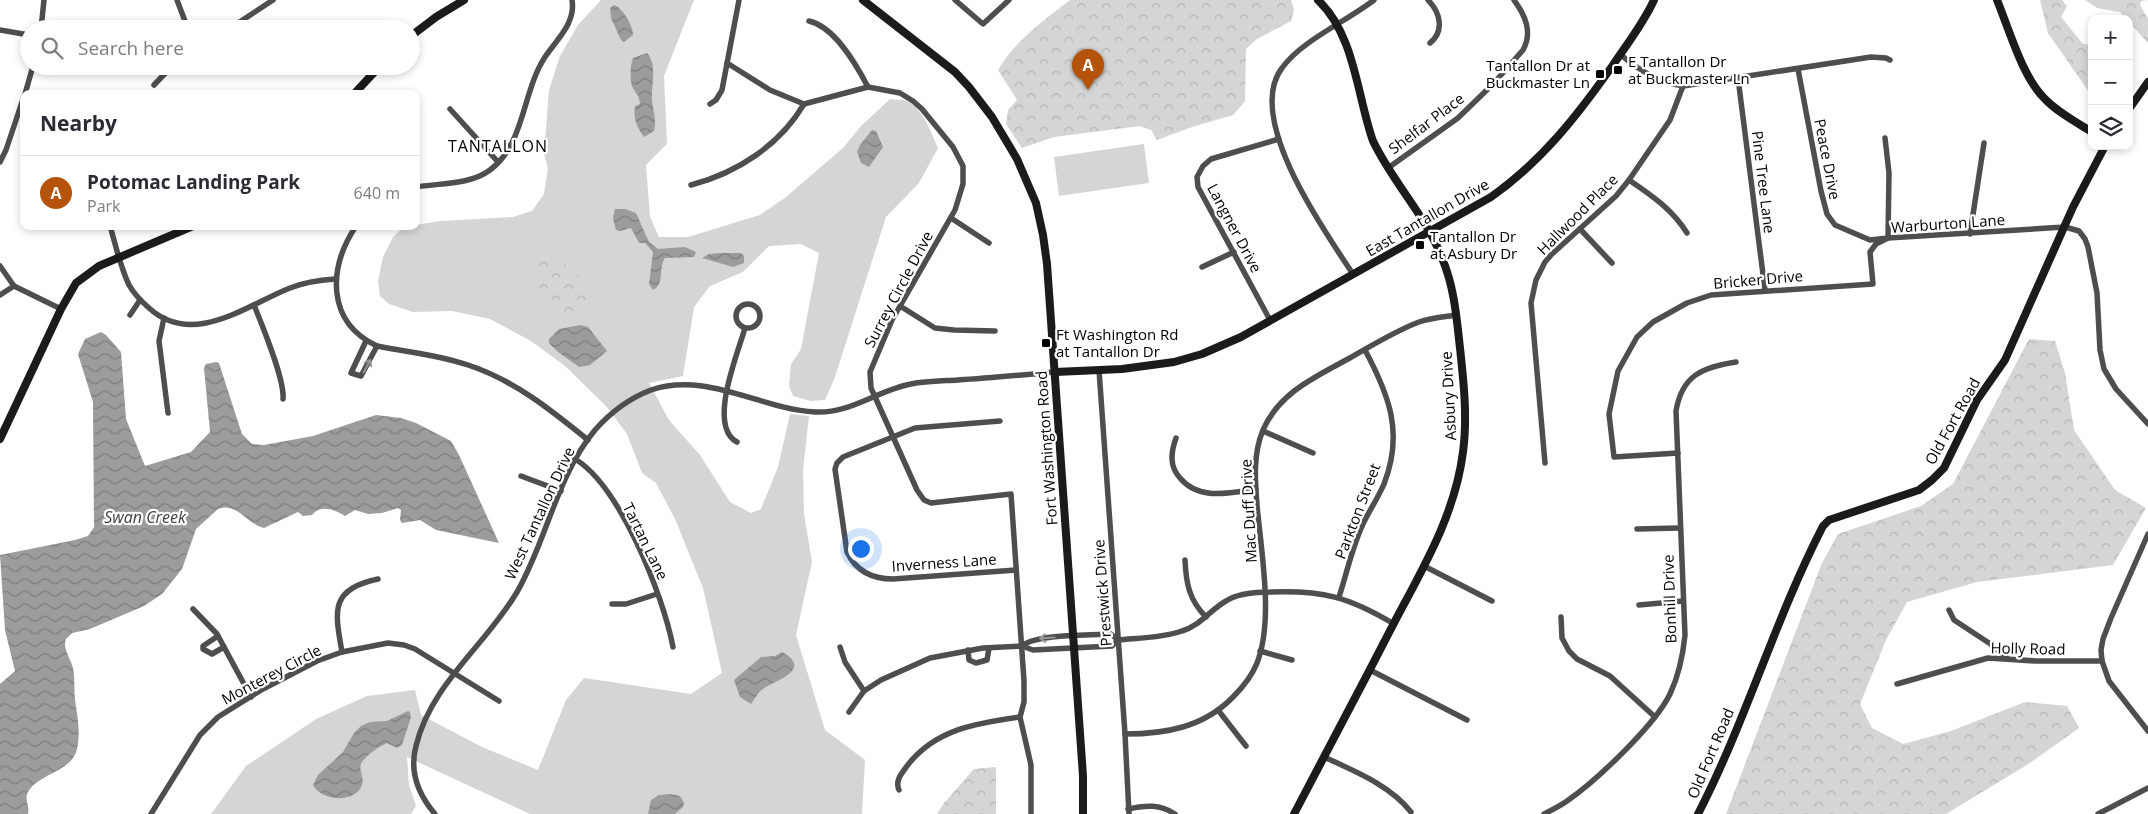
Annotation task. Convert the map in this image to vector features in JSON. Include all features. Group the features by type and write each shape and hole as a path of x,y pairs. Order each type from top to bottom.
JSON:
{"street":[{"path":"42,20 44,0"},
{"path":"176,0 184,20"},
{"path":"243,20 273,0"},
{"path":"420,29 464,0"},
{"path":"420,186 475,178 491,169 498,162 513,142 527,93 540,66 572,17 572,0"},
{"path":"710,104 716,100 722,90 740,0"},
{"name":"Fort Washington Road","path":"863,0 960,77 992,117 1018,159 1034,197 1043,236 1054,372 1083,776 1083,814"},
{"path":"955,0 983,24 1009,0"},
{"name":"Asbury Drive","path":"1294,814 1424,566 1445,520 1456,489 1463,454 1465,416 1456,316 1449,277 1430,231 1418,210 1388,168 1373,141 1350,58 1337,25 1318,0"},
{"path":"1353,274 1310,208 1279,139 1272,99 1274,82 1277,75 1289,60 1374,0"},
{"path":"1428,0 1436,10 1439,21 1436,36 1430,43"},
{"name":"Shelfar Place","path":"1388,168 1458,118 1494,83 1523,50 1528,28 1525,18 1514,0"},
{"name":"East Tantallon Drive","path":"1054,372 1151,366 1188,359 1241,337 1491,197 1529,168 1577,115 1638,30 1654,0"},
{"path":"1996,0 2026,71 2037,91 2051,104 2088,129"},
{"path":"809,21 824,27 836,38 868,87"},
{"path":"0,30 20,33"},
{"path":"1620,54 1652,77 1669,84 1683,86 1871,57 1890,60"},
{"path":"691,185 720,175 764,150 786,130 804,104 770,90 727,63"},
{"name":"Peace Drive","path":"1798,69 1827,214 1835,225 1870,240 1888,238"},
{"path":"26,90 30,75"},
{"path":"154,85 163,75"},
{"path":"358,90 372,75"},
{"name":"Pine Tree Lane","path":"1738,78 1765,290"},
{"path":"2132,105 2148,82"},
{"name":"Hallwood Place","path":"1544,463 1532,318 1532,291 1545,262 1616,196 1629,180 1670,120 1683,86"},
{"name":"Surrey Circle Drive","path":"804,104 868,87 888,90 913,101 953,147 964,170 961,194 951,218 900,306 871,367 871,388 916,490 926,502 1011,494 1024,694 1020,718"},
{"path":"0,162 6,150 20,107"},
{"path":"450,109 498,162"},
{"path":"1885,138 1889,173 1888,238"},
{"name":"Langner Drive","path":"1270,320 1198,187 1196,177 1203,166 1211,159 1279,139"},
{"path":"1970,234 1984,143"},
{"name":"Old Fort Road","path":"1698,814 1823,526 1829,520 1919,490 1944,468 1977,400 2005,360 2082,187 2103,150"},
{"path":"1629,180 1664,205 1679,221 1686,233"},
{"path":"951,218 989,243"},
{"path":"2065,227 2079,231 2085,238 2088,247 2098,293 2100,350 2106,374 2148,424"},
{"name":"Warburton Lane","path":"1874,284 1871,250 1876,244 1888,238 2065,227"},
{"path":"1580,229 1612,263"},
{"path":"111,230 129,284 140,300 154,313 186,324 207,324 300,284 335,279"},
{"path":"0,438 76,283 99,266 184,230"},
{"path":"354,230 342,254 335,279 337,298 343,314 366,341 377,346 456,361 499,377 537,401 588,440"},
{"path":"1202,268 1234,252"},
{"path":"0,266 14,286 62,309"},
{"name":"Bricker Drive","path":"1678,453 1614,457 1609,414 1618,371 1637,337 1653,322 1671,311 1712,295 1874,284"},
{"path":"0,295 14,286"},
{"path":"130,315 140,300"},
{"path":"749,303 756,307 760,317 754,326 745,328 738,323 736,316 741,305 749,303"},
{"path":"254,305 271,348 283,389 283,399"},
{"path":"900,306 935,328 995,331"},
{"name":"Mac Duff Drive","path":"1125,734 1175,729 1197,723 1218,710 1245,684 1258,662 1264,632 1265,592 1256,490 1256,462 1263,431 1275,411 1296,389 1418,322 1456,316"},
{"path":"164,318 159,341 168,413"},
{"path":"737,442 730,437 725,426 724,408 745,328"},
{"path":"366,341 351,373 357,376 361,376 364,372 377,346"},
{"name":"Parkton Street","path":"1339,597 1357,537 1383,484 1393,440 1391,412 1386,392 1365,350"},
{"name":"Bonhill Drive","path":"1544,814 1568,801 1585,788 1655,717 1669,696 1678,672 1684,634 1676,411 1678,401 1685,385 1697,373 1705,368 1736,362"},
{"name":"Prestwick Drive","path":"1099,370 1129,812"},
{"name":"West Tantallon Drive","path":"435,814 422,797 414,769 414,755 424,723 438,696 500,618 516,593 533,560 574,459 595,430 628,401 653,390 690,385 727,391 798,410 814,412 836,411 914,383 1054,372"},
{"name":"Inverness Lane","path":"1000,421 915,428 893,435 843,457 836,464 837,487 848,554 854,564 868,575 883,579 1016,570"},
{"path":"1263,431 1313,453"},
{"path":"1176,438 1172,451 1173,467 1189,488 1212,494 1256,490"},
{"name":"Tartan Lane","path":"574,459 591,471 609,495 635,540 657,594 673,647"},
{"path":"521,476 561,491"},
{"path":"1637,530 1680,528"},
{"path":"2148,534 2105,632 2102,644 2102,661 2113,688 2148,730"},
{"path":"1185,560 1189,592 1206,617"},
{"path":"1424,566 1492,601"},
{"path":"342,652 336,621 338,605 343,596 354,588 362,583 378,579"},
{"path":"849,712 864,691 881,680 940,655 968,650 1022,646 1031,650 1112,646 1118,640 1181,632 1206,617 1230,599 1265,592 1307,591 1339,597 1364,607 1394,624"},
{"path":"612,604 626,604 657,594"},
{"path":"1639,605 1683,601"},
{"path":"193,609 218,636 250,696"},
{"path":"1949,610 1954,620 1977,634 2008,659"},
{"path":"1561,617 1562,638 1573,655 1610,676 1655,717"},
{"path":"1022,646 1030,640 1073,636 1110,634 1118,640"},
{"path":"218,636 203,646 203,649 212,654 224,647"},
{"name":"Monterey Circle","path":"151,814 203,731 218,717 250,696 317,661 342,652 388,643 404,644 423,653 454,674 499,700"},
{"path":"840,647 845,662 864,691"},
{"path":"968,650 970,660 976,663 987,660 989,648"},
{"path":"1260,651 1292,660"},
{"name":"Holly Road","path":"1897,684 1988,658 2036,661 2102,661"},
{"path":"1370,670 1467,720"},
{"path":"1218,710 1246,746"},
{"path":"899,790 898,780 908,764 930,744 941,737 952,731 975,724 1020,718 1031,765 1031,814"},
{"path":"1324,757 1390,791 1411,812"},
{"path":"2098,814 2148,788"},
{"path":"1129,812 1150,806 1163,808 1175,814"}],"green space":[{"path":"601,0 694,0 664,76 667,144 646,165 650,217 659,237 688,237 760,215 786,197 843,148 861,126 890,99 907,101 918,110 938,148 919,183 886,217 835,377 825,400 811,401 793,396 789,386 791,364 801,349 819,253 801,244 769,246 743,272 710,286 694,307 683,376 649,383 669,420 700,455 730,502 751,513 761,509 778,467 790,414 809,416 803,470 804,514 812,562 796,635 825,730 865,760 862,814 530,814 407,757 409,785 416,806 411,814 211,814 246,766 316,719 367,696 415,690 421,715 482,747 538,770 566,700 584,678 691,694 722,673 703,588 675,519 656,483 642,473 627,434 606,406 565,366 531,341 490,319 452,311 413,312 389,304 380,296 378,281 383,257 393,237 401,230 420,230 420,224 440,221 513,217 532,211 544,194 548,168 544,154 549,90 560,56 578,25"},
{"path":"1070,0 1291,0 1294,9 1291,21 1257,39 1246,49 1245,101 1233,115 1157,140 1151,130 1140,126 1054,137 1022,148 1006,124 1008,110 1017,100 998,70 1021,41"},
{"path":"2040,0 2062,0 2067,6 2061,17 2083,44 2088,45 2088,91 2048,33"},
{"path":"2085,0 2134,1 2120,12 2097,8"},
{"path":"2133,0 2148,0 2141,1 2140,5 2148,19 2148,43 2133,26 2133,15 2123,15 2120,12"},
{"path":"1144,144 1149,183 1059,196 1054,157"},
{"path":"555,255 586,285 590,301 588,311 577,315 563,313 546,297 536,281 536,268 544,259"},
{"path":"2029,339 2055,341 2065,373 2074,430 2115,490 2146,508 2113,565 1977,582 1907,602 1886,640 1860,704 1872,728 1903,744 1951,731 2025,702 2067,706 2079,728 2030,763 1946,814 1726,814 1822,563 1838,534 1921,506 1953,484"},
{"path":"996,767 996,814 937,814 944,803 974,769"}],"water":[{"path":"614,5 624,13 633,31 633,35 624,42 621,40 611,18 610,8"},
{"path":"647,53 653,70 652,100 655,123 654,131 644,137 635,119 635,106 640,104 632,86 631,65 633,58"},
{"path":"872,130 876,131 883,147 869,167 861,163 857,152"},
{"path":"615,209 625,209 636,213 649,242 658,249 685,247 696,252 694,257 665,258 659,284 653,290 649,284 653,252 645,243 639,243 631,228 620,231 616,230 613,218"},
{"path":"741,253 744,256 744,263 733,267 702,258 709,254"},
{"path":"581,325 588,327 607,351 590,365 579,367 558,352 549,343 549,339 559,329"},
{"name":"Swan Creek","path":"101,332 121,352 126,419 145,466 191,452 210,432 204,368 206,364 216,362 219,363 242,434 252,444 264,445 313,436 376,415 401,418 416,423 451,441 499,543 436,530 420,520 402,523 400,520 401,510 398,508 382,513 368,514 355,510 345,516 328,509 303,516 298,512 264,528 231,508 224,507 218,509 196,529 182,569 162,594 144,606 90,629 72,633 66,639 66,650 73,668 79,730 74,757 62,768 33,786 28,792 28,814 0,814 0,684 15,671 5,630 0,555 75,540 88,536 94,527 93,402 78,354 85,339"},
{"path":"782,652 791,658 794,664 793,670 761,691 751,704 740,697 734,680 761,657 775,656"},
{"path":"408,711 411,717 402,745 397,748 387,743 364,759 360,767 363,782 358,791 346,798 338,798 330,797 317,790 313,785 318,775 343,752 354,733 361,726 370,722 387,721"},
{"path":"670,794 680,796 684,803 683,807 675,814 648,814 651,800 659,795"}],"place":[{"name":"E Tantallon Dr at Buckmaster Ln","path":"1618,70"},
{"name":"Tantallon Dr at Buckmaster Ln","path":"1600,74"},
{"name":"Potomac Landing Park","path":"1088,90"},
{"name":"Tantallon Dr at Asbury Dr","path":"1420,245"},
{"name":"Ft Washington Rd at Tantallon Dr","path":"1046,343"}],"district":[{"name":"TANTALLON","path":"498,146"}]}
